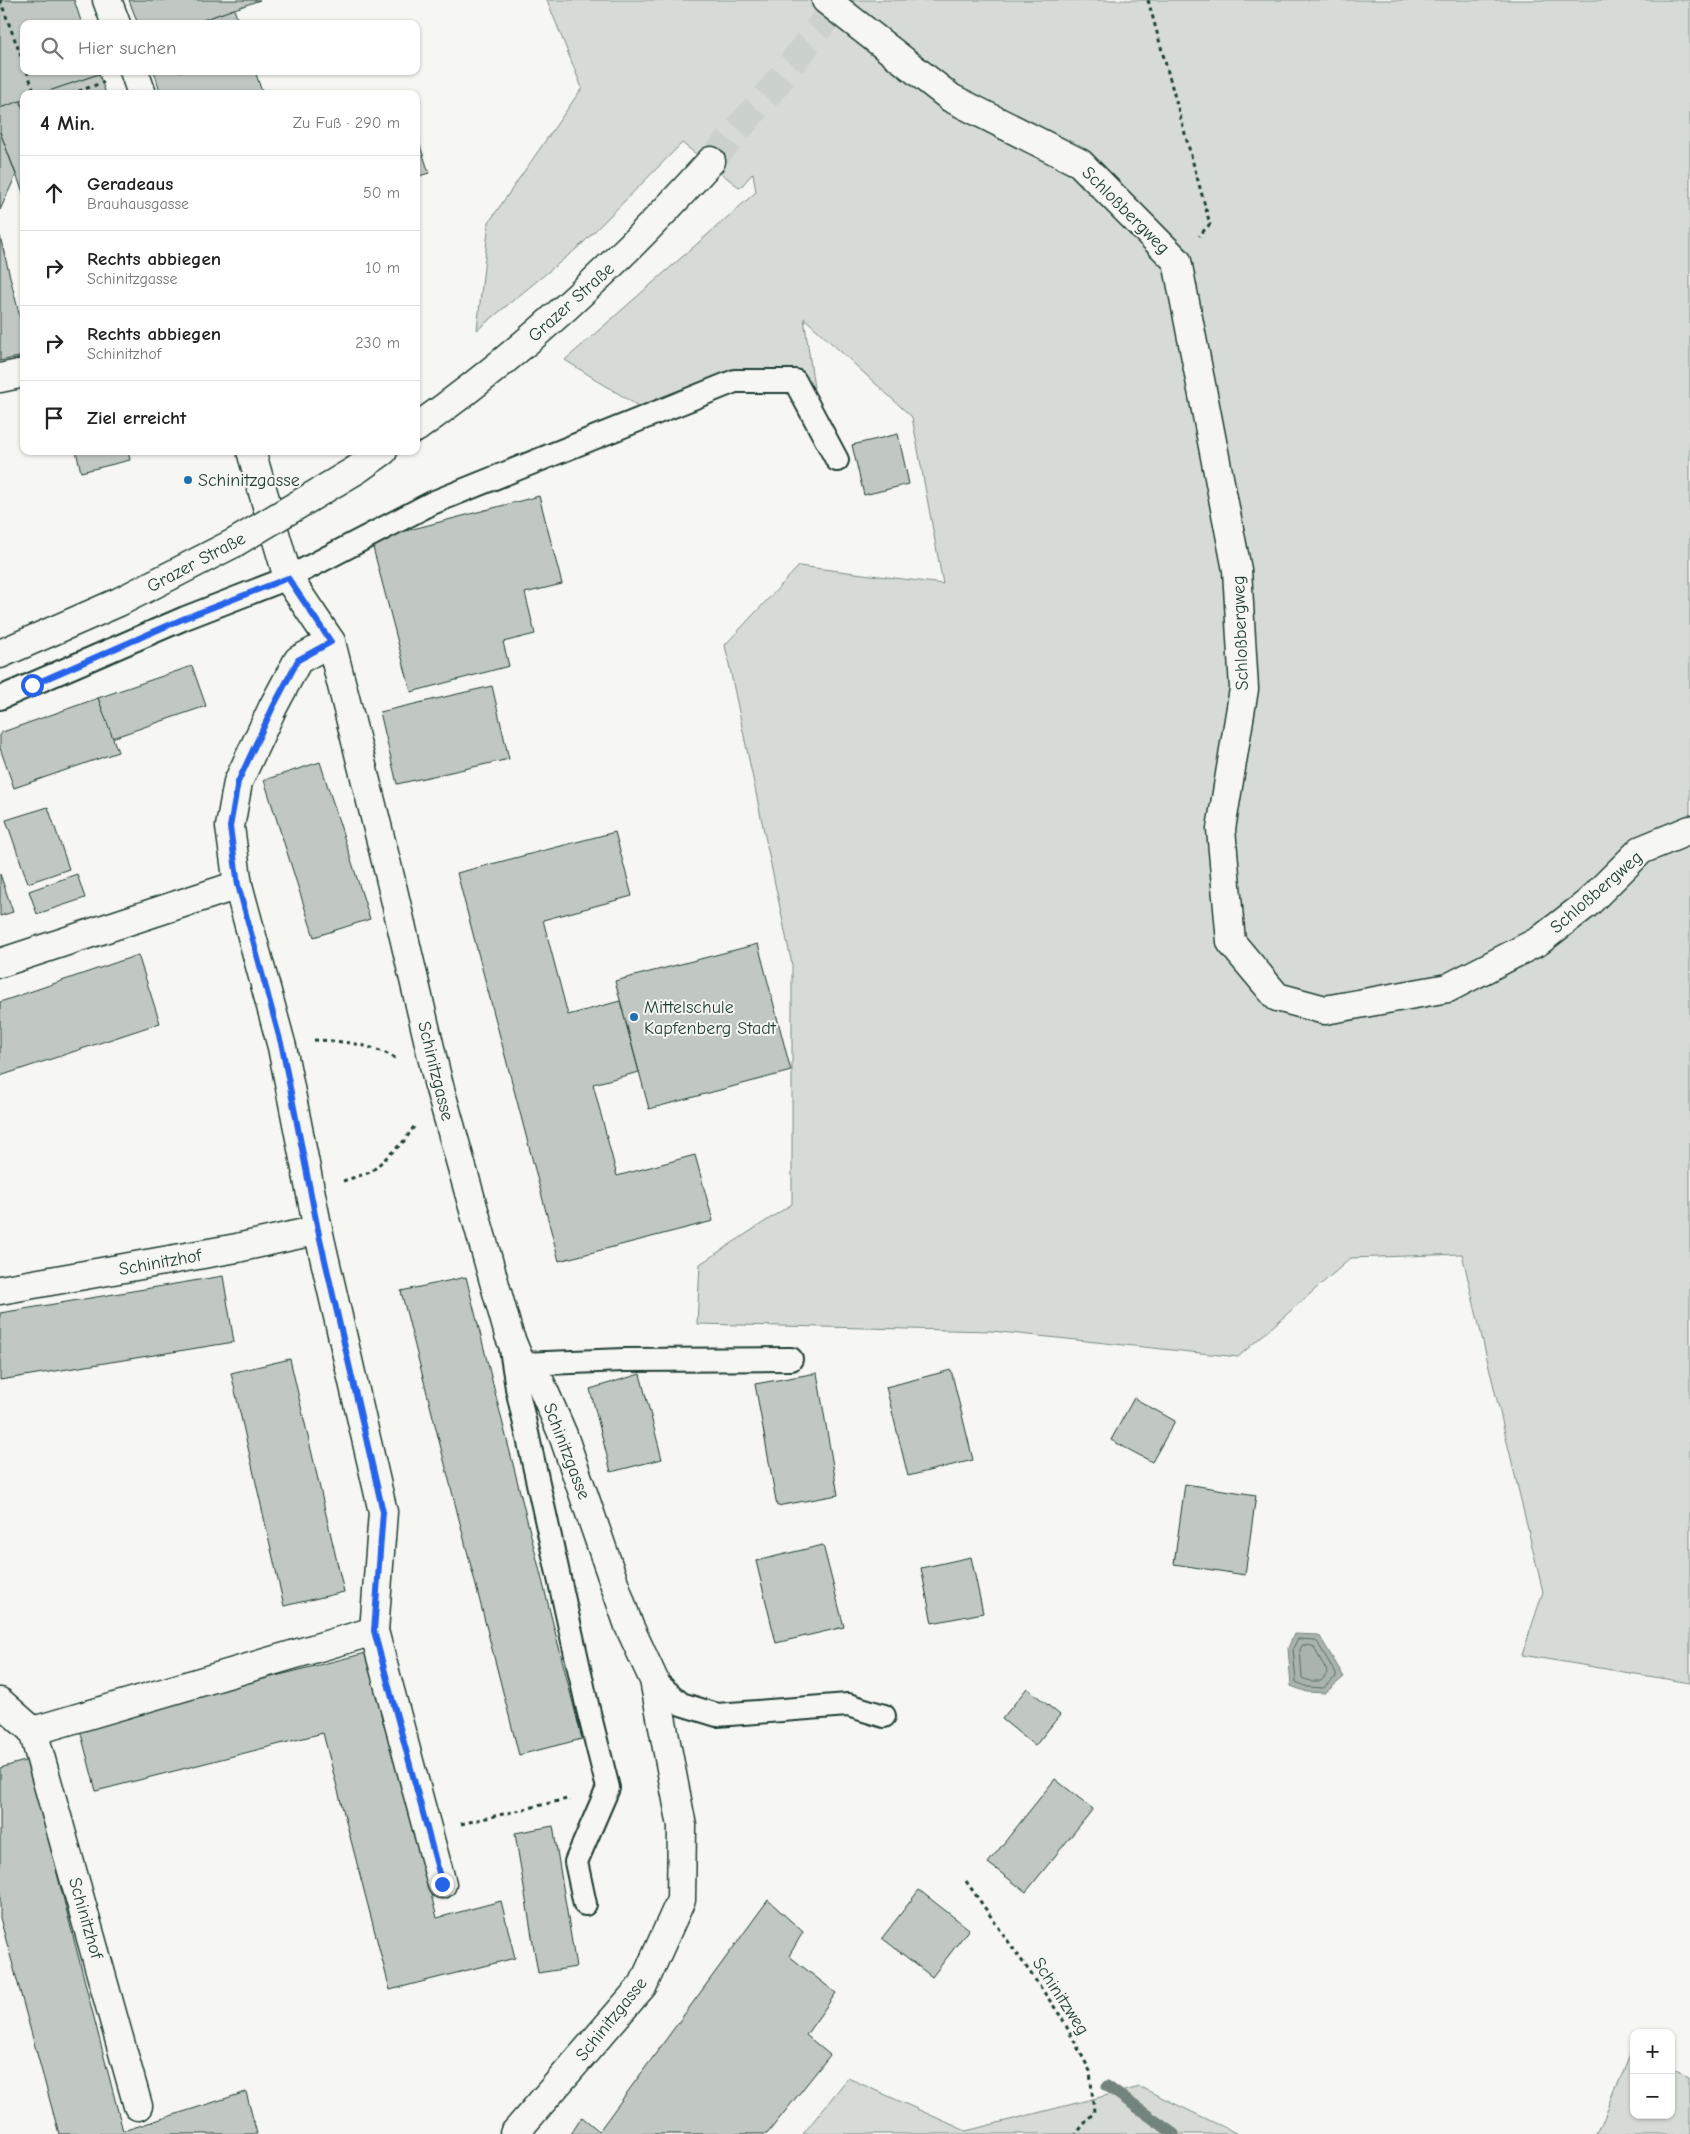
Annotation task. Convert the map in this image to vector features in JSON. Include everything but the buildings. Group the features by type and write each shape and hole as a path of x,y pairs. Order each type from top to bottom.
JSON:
{"main road":[{"path":"107,0 114,20"},
{"name":"Schloßbergweg","path":"826,0 951,98 1080,163 1177,261 1237,570 1244,689 1221,829 1231,942 1276,997 1325,1010 1448,988 1539,941 1588,903 1641,850 1690,830"},
{"path":"135,75 141,90"},
{"name":"Grazer Straße","path":"420,425 445,408 524,344 602,276 659,219 711,161"},
{"path":"0,378 20,374"},
{"name":"Schinitzgasse","path":"252,455 288,578 331,642 389,873 438,1082 510,1335 521,1364 542,1384 563,1435 629,1626 654,1680 682,1826 681,1900 643,1985 514,2134"},
{"name":"Grazer Straße","path":"0,654 119,602 234,543 356,470 377,455"},
{"path":"331,642 298,660 273,707 238,782 230,827 238,885 282,1047 318,1230 383,1512 374,1631 442,1884"},
{"path":"0,963 238,885"},
{"name":"Schinitzhof","path":"0,1290 237,1248 318,1230"},
{"path":"0,1702 33,1731 374,1631"},
{"name":"Schinitzhof","path":"33,1731 138,2106"}],"lane":[{"path":"0,698 185,618 288,578 432,503 735,381 795,381 837,460"},
{"path":"510,1335 519,1398 588,1709 608,1788 576,1862 585,1904"},
{"path":"521,1364 624,1360 792,1359"},
{"name":"Schinitzgasse","path":"654,1680 681,1704 717,1715 848,1705 884,1716"}],"path":[{"path":"0,0 20,53"},
{"path":"1148,0 1210,224 1177,261"},
{"path":"28,75 34,90"},
{"path":"82,90 102,83"},
{"path":"341,1041 381,1050"},
{"path":"342,1181 371,1172 404,1140"},
{"path":"428,1831 567,1799 598,1812"},
{"name":"Schinitzweg","path":"966,1881 1062,2018 1090,2071 1094,2112 1076,2134"}],"shaded area":[{"path":"547,0 1690,0 1690,1683 1522,1655 1543,1592 1462,1254 1351,1258 1238,1357 991,1331 697,1324 700,1264 792,1204 792,965 725,645 799,566 943,584 912,417 804,318 814,388 717,380 646,411 565,360 756,192 753,173 740,188 682,143 581,245 477,330 489,222 582,88"},
{"path":"1630,2055 1630,2119 1675,2119 1675,2071 1690,2077 1690,2134 1597,2134"},
{"path":"848,2078 966,2131 1140,2087 1238,2134 803,2134"}],"water":[{"path":"1294,1634 1319,1635 1344,1677 1325,1693 1307,1692 1291,1686 1288,1648"}],"waterway":[{"path":"1107,2086 1174,2134"}],"tunnel":[{"path":"711,161 773,88 840,0"}],"place":[{"name":"Schinitzgasse","path":"188,480"},
{"name":"Mittelschule Kapfenberg Stadt","path":"634,1017"}],"route":[{"path":"32,685 185,618 288,578 331,642 298,660 273,707 238,782 230,827 238,885 282,1047 318,1230 383,1512 374,1631 442,1884"}]}
